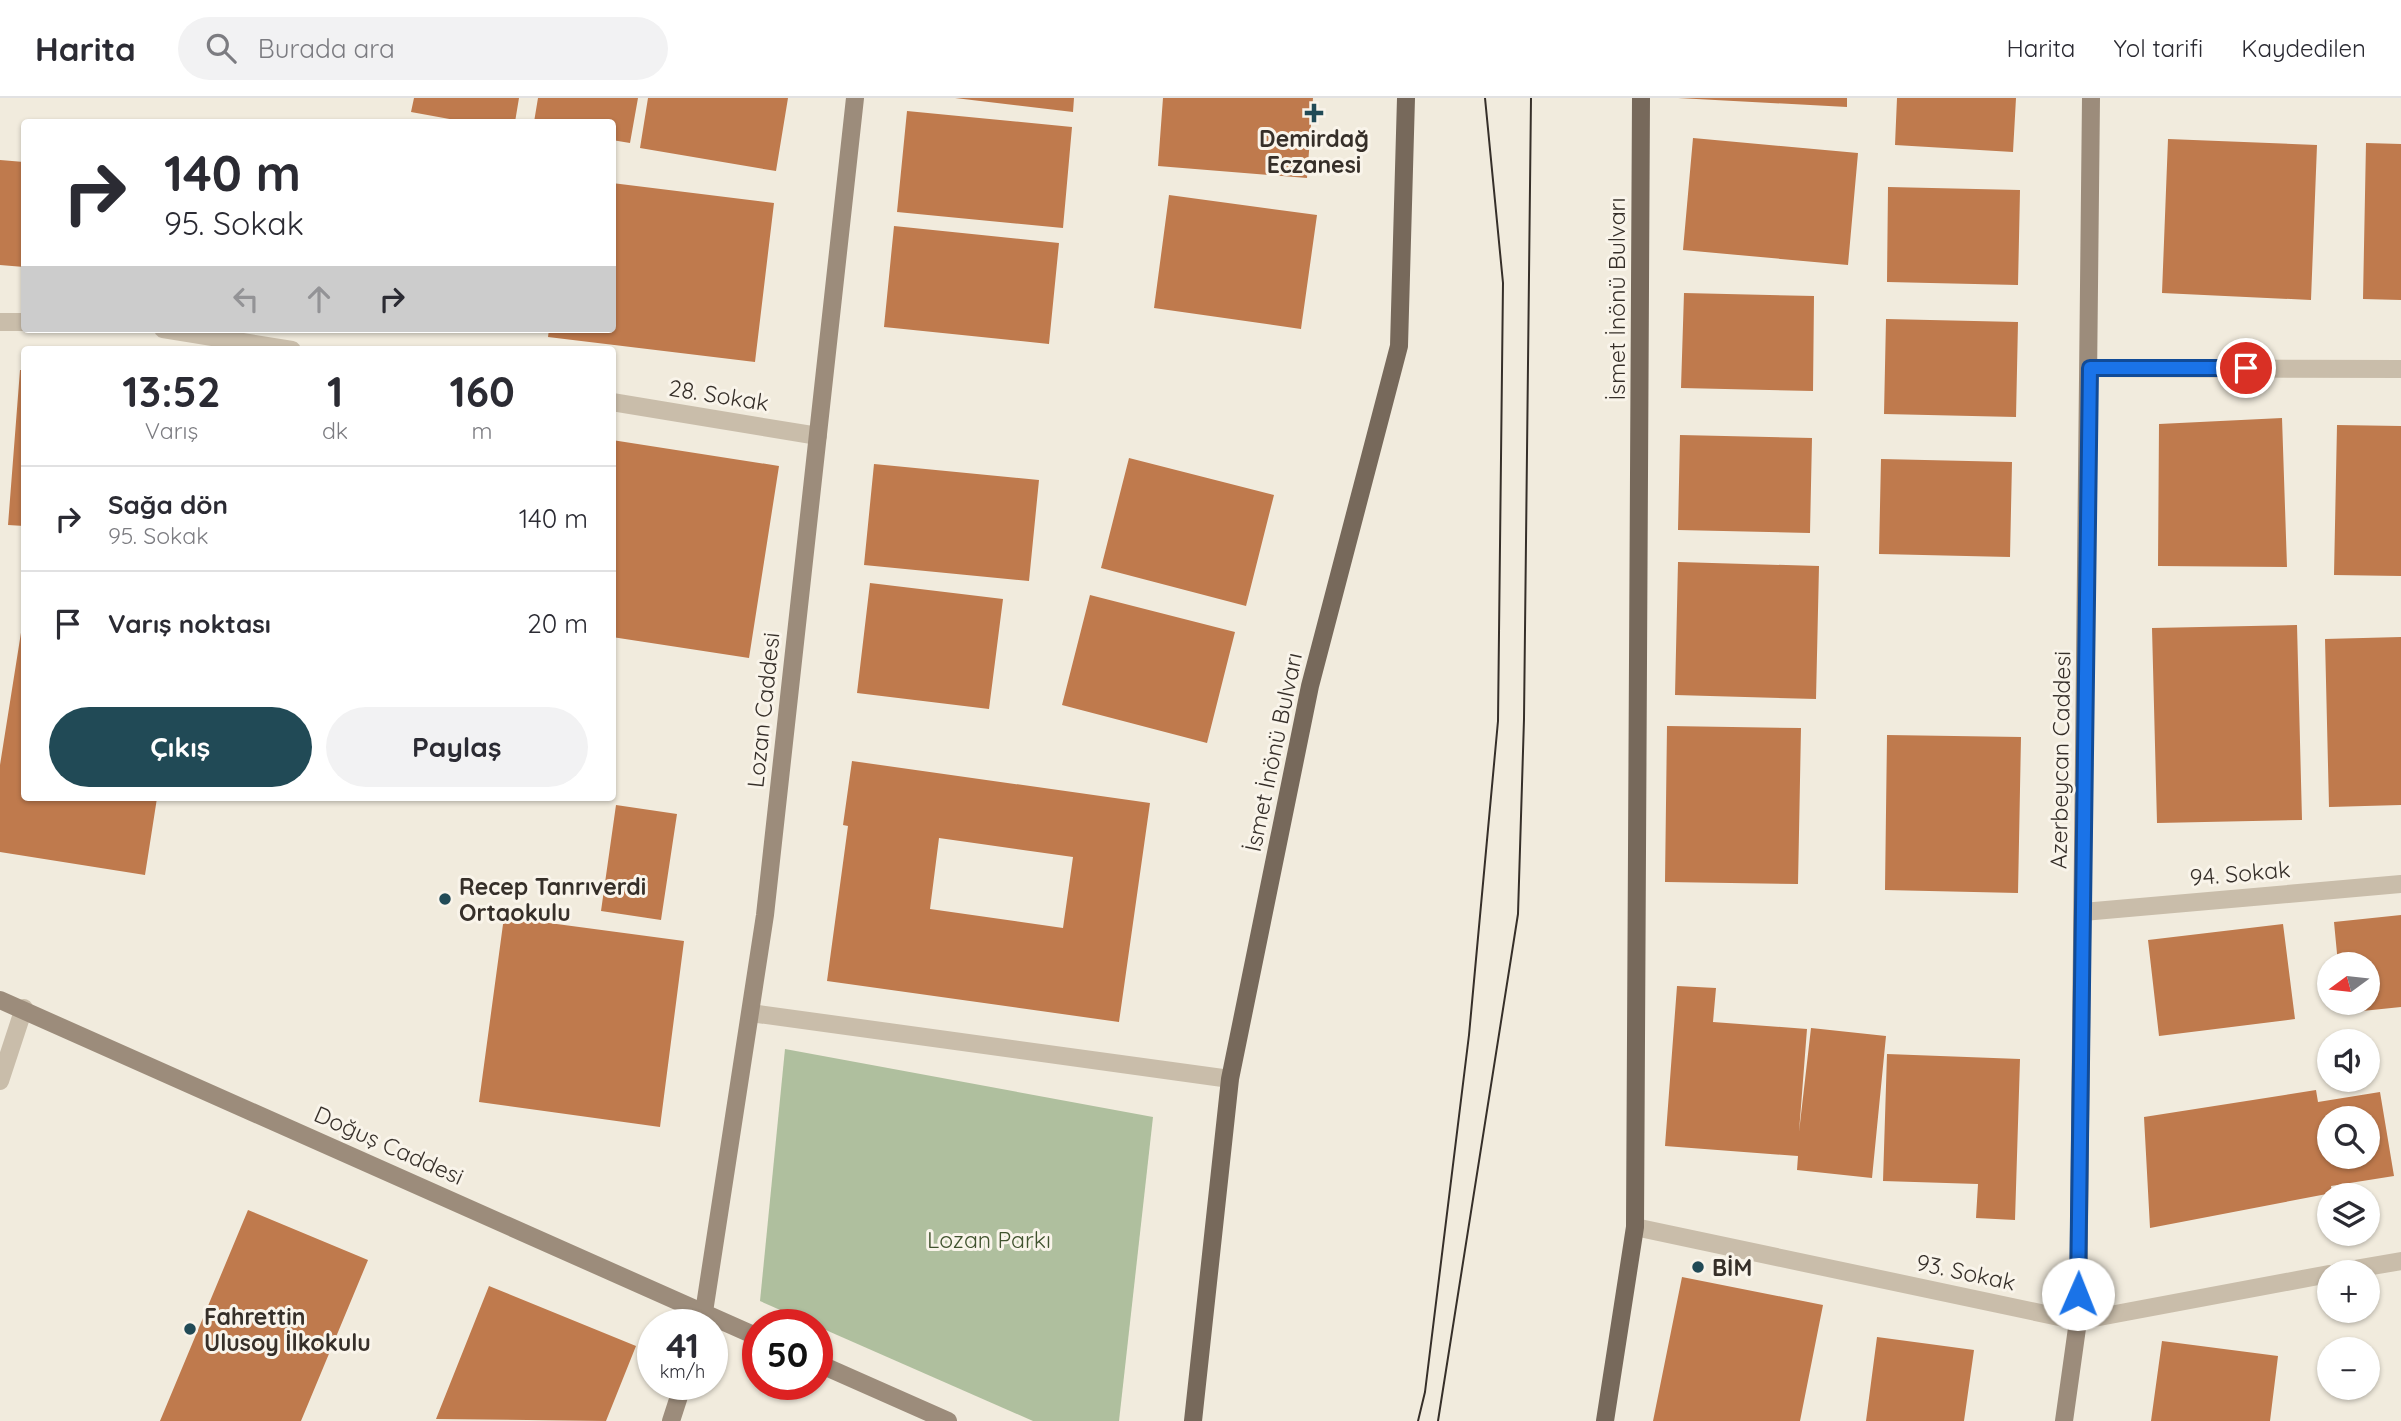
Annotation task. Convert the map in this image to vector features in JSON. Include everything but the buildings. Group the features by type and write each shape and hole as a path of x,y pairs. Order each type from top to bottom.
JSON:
{"main road":[{"name":"Lozan Caddesi","path":"706,1309 751,1013 855,98"},
{"name":"İsmet İnönü Bulvarı","path":"1193,1421 1230,1079 1310,686 1399,346 1406,98"},
{"name":"İsmet İnönü Bulvarı","path":"1605,1421 1636,1227 1641,98"},
{"name":"Azerbeycan Caddesi","path":"2064,1421 2078,1321 2091,98"},
{"name":"Doğuş Caddesi","path":"0,1000 24,1008 682,1309"},
{"path":"833,1370 948,1421"},
{"path":"671,1421 678,1400"}],"street":[{"path":"0,322 21,322"},
{"path":"188,333 267,346"},
{"path":"2090,368 2401,369"},
{"name":"28. Sokak","path":"616,403 818,436"},
{"name":"94. Sokak","path":"2083,912 2401,884"},
{"path":"0,1081 24,1008"},
{"path":"751,1013 1230,1079"},
{"name":"93. Sokak","path":"1636,1227 2078,1321 2317,1276"},
{"path":"2380,1265 2401,1261"}],"green space":[{"name":"Lozan Parkı","path":"785,1049 1153,1117 1119,1421 1033,1421 833,1333 833,1309 778,1309 760,1301"}],"tram line":[{"path":"1418,1421 1425,1392 1469,1035 1498,721 1503,283 1485,98"},
{"path":"1438,1421 1518,914 1524,719 1531,98"}],"place":[{"name":"Demirdağ Eczanesi","path":"1314,113"},
{"name":"Recep Tanrıverdi Ortaokulu","path":"445,899"},
{"name":"BİM","path":"1698,1267"},
{"name":"Fahrettin Ulusoy İlkokulu","path":"190,1329"}],"route":[{"path":"2078,1294 2090,368 2246,368"}]}
